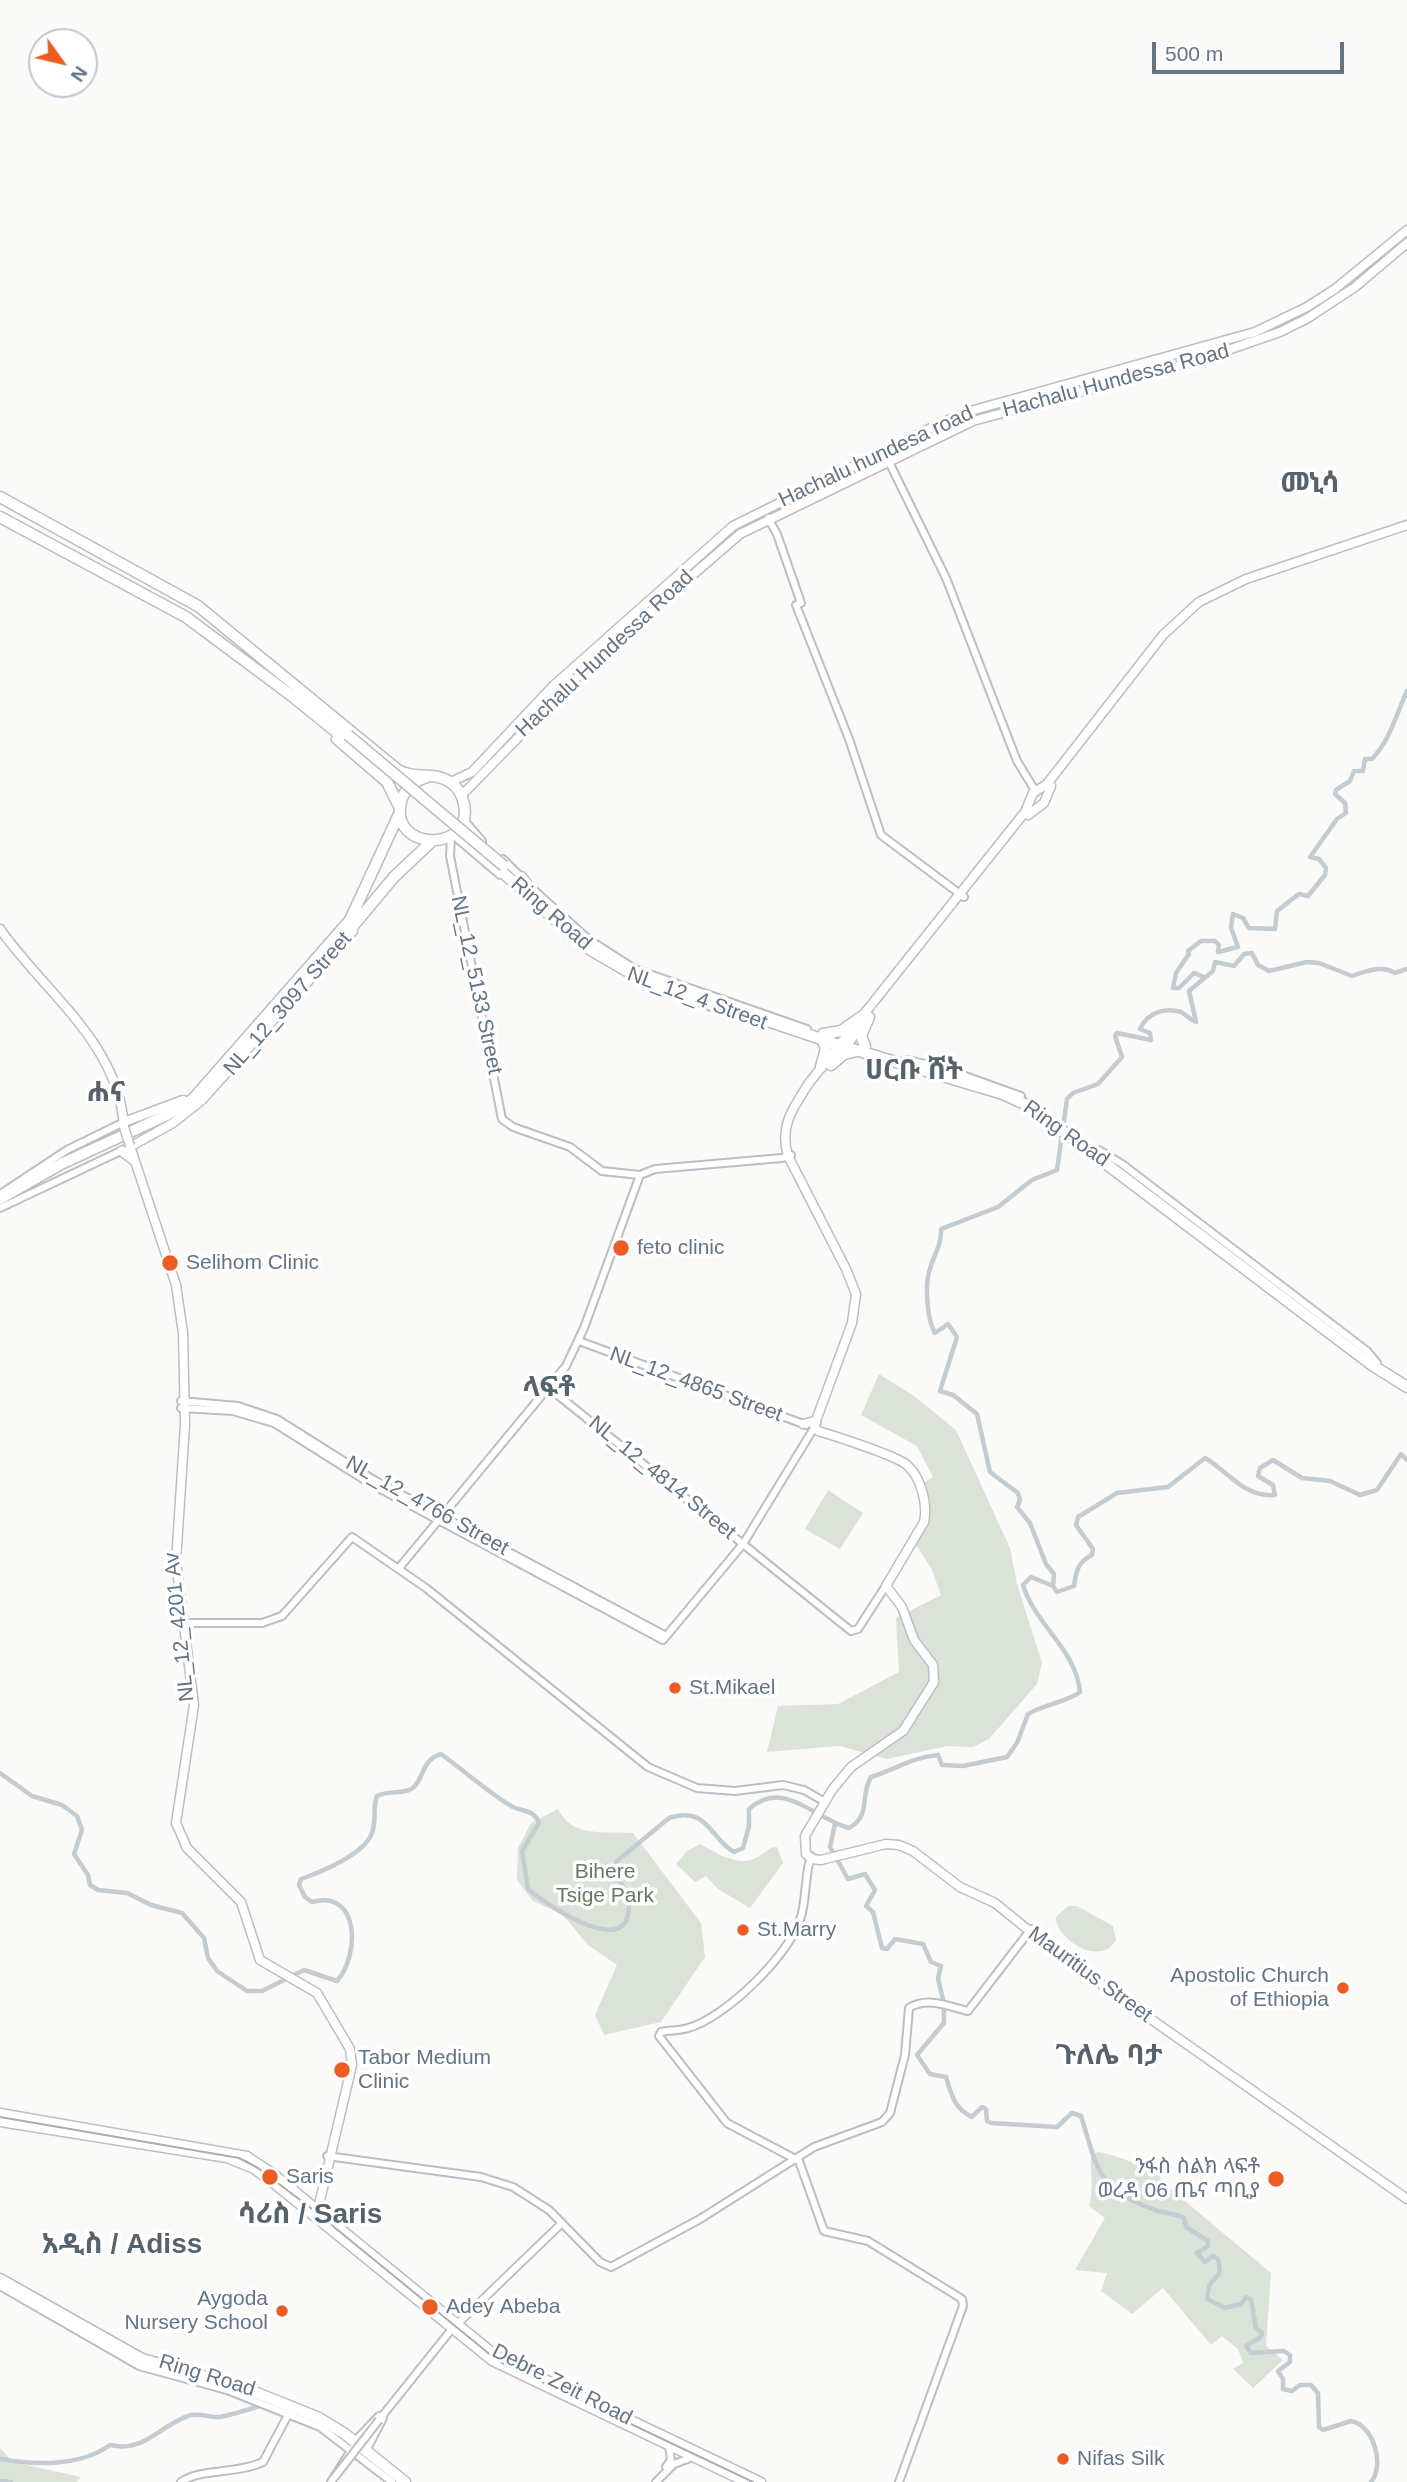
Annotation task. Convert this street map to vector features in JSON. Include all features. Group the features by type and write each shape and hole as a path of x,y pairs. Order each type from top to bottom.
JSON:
{"highway":[{"path":"0,497 177,593 213,616 398,770 414,777 451,782 461,795 465,807 463,819 444,838 407,865 190,1107 0,1201"},
{"path":"0,517 157,600 229,649 346,737"},
{"path":"229,649 384,778 395,793 408,831 444,838"},
{"path":"269,665 346,737"},
{"name":"Ring Road","path":"346,737 502,868 587,947 637,977 1021,1099 1066,1127 1407,1387"},
{"path":"0,1201 61,1164 187,1104 319,959 356,910 408,788 427,777"},
{"path":"521,877 535,897"},
{"path":"513,886 535,897"},
{"path":"826,1066 826,1048 822,1036 841,1031 867,1016"},
{"path":"826,1066 844,1054 864,1049 861,1036 867,1016"},
{"name":"Ring Road","path":"1377,1365 1407,1381"},
{"name":"Ring Road","path":"0,2281 138,2361 227,2386 319,2422 399,2482"},
{"name":"Ring Road","path":"0,2281 142,2359 234,2385 319,2418 345,2434 408,2482"}],"main road":[{"name":"Hachalu hundesa road","path":"690,568 717,537 749,517 943,422 992,405 1255,332 1307,307 1384,251 1407,230"},
{"name":"Hachalu Hundessa Road","path":"461,795 590,658 690,568 740,534 948,431 995,415 1255,343 1308,318 1355,287 1407,243"},
{"path":"1384,251 1387,260"},
{"path":"1073,382 1073,393"},
{"path":"992,405 995,415"},
{"path":"815,1425 859,1316 859,1293 789,1156 788,1129 791,1116 826,1066 1165,637 1194,610 1221,593 1407,527"},
{"path":"451,782 472,772 590,658"},
{"name":"NL_12_3097 Street","path":"129,1147 158,1133 193,1109 212,1090 407,865"},
{"path":"0,929 14,951"},
{"path":"0,936 83,1031 107,1067 134,1159"},
{"path":"125,1124 175,1105 196,1090 335,937"},
{"path":"83,1031 107,1074 125,1124"},
{"path":"129,1147 134,1159"},
{"name":"NL_12_4201 Av","path":"134,1159 179,1299 183,1333 183,1404 172,1548 194,1705 176,1814 181,1844 241,1902 248,1916 257,1955 264,1964 322,1999 351,2054 350,2075 329,2156"},
{"path":"803,1424 815,1425 907,1464 922,1491 926,1516 887,1585 904,1608 913,1636 934,1665 936,1683 904,1732 850,1770 823,1805 805,1840 811,1857"},
{"name":"Mauritius Street","path":"811,1857 830,1857 886,1843 904,1844 961,1884 997,1900 1030,1930 1116,1993 1407,2197"},
{"name":"Debre Zeit Road","path":"0,2113 237,2153 267,2168 496,2364 745,2482"},
{"name":"Debre Zeit Road","path":"0,2122 203,2154 247,2165 457,2330 499,2357 761,2482"},
{"path":"316,2208 329,2156"}],"street":[{"path":"883,452 946,578 1017,761 1037,797"},
{"path":"768,518 783,550 801,603 796,605 860,770 881,835 962,896"},
{"path":"463,819 476,836 574,928 619,960 656,978 791,1021 806,1031"},
{"path":"444,838 450,852"},
{"path":"444,838 450,852"},
{"name":"NL_12_4 Street","path":"444,838 465,845 587,951 633,979 787,1031 806,1031"},
{"path":"450,852 465,845"},
{"name":"NL_12_5133 Street","path":"450,852 501,1115 513,1128 558,1141 602,1171 643,1173"},
{"path":"0,1201 67,1150 125,1124"},
{"path":"0,1201 129,1147"},
{"path":"399,1568 549,1388 579,1341 643,1173 789,1156"},
{"name":"NL_12_4865 Street","path":"579,1341 803,1424"},
{"name":"NL_12_4814 Street","path":"549,1388 853,1631 858,1629 887,1585"},
{"name":"NL_12_4766 Street","path":"183,1404 240,1412 275,1423 371,1484 442,1518 664,1638 743,1544"},
{"path":"743,1544 815,1425"},
{"path":"181,1623 262,1623 287,1613 352,1537 399,1568 623,1749 660,1773 706,1790 735,1791 783,1785 804,1790 823,1805"},
{"path":"811,1857 800,1922 763,1975 706,2019 691,2027 659,2034 727,2123 796,2158 805,2173 824,2231 868,2241 963,2303 899,2482"},
{"path":"329,2156 493,2180 529,2196 562,2223 600,2262 611,2267 701,2219 796,2158 888,2117 905,2055 907,2011 918,2004 944,2003 968,2011 1030,1930"},
{"path":"357,2439 384,2413 457,2330 562,2223"},
{"name":"Ring Road","path":"0,2281 139,2366 227,2390 320,2427 392,2482"},
{"name":"Ring Road","path":"0,2281 138,2354 219,2376 322,2415 368,2447 408,2482"},
{"path":"181,2482 200,2475 234,2472 263,2462 289,2413"},
{"path":"332,2481 384,2413"},
{"path":"368,2447 384,2413"},
{"path":"655,2482 669,2464 669,2446"},
{"path":"332,2481 352,2449"},
{"path":"655,2482 674,2464 692,2457"}],"green space":[{"path":"879,1374 914,1396 956,1430 1010,1548 1017,1584 1042,1663 1037,1684 989,1739 973,1747 948,1746 887,1759 839,1746 767,1752 778,1706 838,1704 899,1672 896,1618 941,1595 932,1570 916,1544 929,1523 925,1482 933,1477 917,1446 861,1415"},
{"path":"828,1490 863,1513 840,1549 805,1529"},
{"name":"Bihere Tsige Park","path":"558,1809 564,1818 580,1829 633,1833 701,1923 705,1957 661,2022 604,2035 595,2015 617,1965 588,1945 562,1914 533,1901 517,1880 518,1848 531,1823"},
{"path":"700,1844 728,1858 743,1861 777,1847 783,1863 750,1908 718,1889 706,1876 695,1882 676,1864 687,1851"},
{"path":"1068,1906 1077,1906 1113,1926 1116,1940 1109,1948 1100,1951 1089,1951 1070,1941 1057,1925 1056,1917"},
{"path":"1098,2152 1154,2168 1167,2186 1271,2273 1266,2346 1283,2360 1253,2388 1233,2369 1243,2363 1238,2349 1222,2336 1211,2345 1163,2288 1132,2314 1101,2291 1107,2273 1075,2270 1105,2218 1089,2206 1092,2187 1091,2155"},
{"path":"0,2448 13,2462 81,2477 77,2482 0,2482"}],"waterway":[{"path":"1204,977 1194,973 1179,988 1173,988 1176,973 1189,954 1188,951 1201,941 1215,941 1219,945 1218,952 1238,947 1231,928 1233,914 1243,918 1249,928 1275,929 1277,911 1299,894 1308,896 1325,875 1326,868 1319,859 1310,857 1337,819 1346,813 1345,803 1335,794 1336,790 1350,781 1354,771 1363,771 1365,759 1372,759 1379,751 1389,735 1407,691"},
{"path":"1053,1586 1054,1574 1046,1564 1030,1523 1017,1507 1020,1500 1018,1493 990,1472 977,1414 953,1395 940,1391 957,1337 948,1324 935,1333 929,1312 928,1278 941,1229 998,1207 1032,1180 1057,1170 1067,1099 1073,1093 1098,1084 1122,1057 1115,1036 1117,1033 1151,1040 1150,1033 1140,1029 1147,1019 1162,1011 1181,1012 1196,1022 1189,991 1213,971 1215,962 1234,966 1244,954 1252,953 1258,965 1269,971 1307,962 1319,963 1352,976 1374,970 1384,969 1395,973 1407,969"},
{"path":"0,1773 32,1796 62,1805 77,1816 82,1830 74,1854 88,1875 90,1885 98,1890 127,1893 151,1905 182,1913 204,1938 208,1958 217,1971 247,1991 262,1991 304,1970 337,1981 350,1956 352,1941 347,1914 339,1905 328,1901 312,1902 305,1897 299,1885 301,1879 320,1872 361,1848 372,1833 377,1796 411,1789 430,1760 441,1754 504,1802 537,1818 539,1823 522,1851 528,1889 549,1905 581,1922 611,1930 622,1926 629,1909 622,1884 615,1875 617,1861 669,1818 682,1815 700,1820 734,1852 743,1848 749,1826 749,1809 762,1801 774,1797 786,1799 849,1828 856,1823 863,1811 871,1777 929,1756 938,1755 942,1765 963,1766 1007,1757 1017,1743 1028,1714 1080,1692 1071,1663 1036,1613 1023,1585 1031,1577 1053,1586 1057,1592 1074,1586 1078,1568 1092,1555 1093,1549 1076,1525 1078,1517 1117,1493 1168,1487 1205,1458 1237,1483 1264,1495 1275,1495 1273,1485 1258,1476 1260,1468 1273,1460 1302,1478 1330,1481 1360,1495 1377,1490 1401,1454 1407,1460"},
{"path":"835,1824 830,1847 848,1879 865,1874 875,1890 866,1906 873,1912 882,1948 887,1949 895,1939 923,1944 931,1962 941,1966 938,1978 944,2004 944,2023 917,2055 930,2074 946,2077 954,2100 961,2109 972,2117 982,2107 986,2109 987,2121 991,2123 1057,2127 1072,2113 1081,2116 1097,2166 1112,2187 1138,2203 1184,2218 1186,2227 1208,2241 1208,2246 1197,2253 1205,2262 1213,2256 1218,2259 1220,2270 1209,2286 1207,2299 1225,2308 1241,2304 1246,2297 1251,2300 1256,2328 1262,2333 1261,2337 1246,2346 1251,2353 1284,2351 1290,2355 1290,2362 1278,2371 1283,2379 1283,2389 1292,2391 1300,2385 1311,2385 1318,2393 1319,2427 1323,2430 1351,2421 1366,2430 1377,2457 1375,2475 1371,2482"},
{"path":"0,2459 42,2463 71,2461 110,2445 122,2446 142,2442 188,2416 220,2417 257,2407"},
{"path":"0,2481 11,2482"}],"tram line":[{"path":"0,2117 239,2158 258,2168 312,2209 498,2361 753,2482"}],"place":[{"name":"feto clinic","path":"621,1248"},
{"name":"Selihom Clinic","path":"170,1263"},
{"name":"St.Mikael","path":"675,1688"},
{"name":"St.Marry","path":"743,1930"},
{"name":"Apostolic Church of Ethiopia","path":"1343,1988"},
{"name":"Tabor Medium Clinic","path":"342,2070"},
{"name":"Saris","path":"270,2177"},
{"name":"ንፋስ ስልክ ላፍቶ ወረዳ 06 ጤና ጣቢያ","path":"1276,2179"},
{"name":"Adey Abeba","path":"430,2307"},
{"name":"Aygoda Nursery School","path":"282,2311"},
{"name":"Nifas Silk","path":"1063,2459"}],"district":[{"name":"መኒሳ","path":"1310,484"},
{"name":"ሀርቡ ሸት","path":"914,1071"},
{"name":"ሐና","path":"106,1093"},
{"name":"ላፍቶ","path":"549,1388"},
{"name":"ጉለሌ ባታ","path":"1109,2056"},
{"name":"ሳሪስ / Saris","path":"310,2215"},
{"name":"አዲስ / Adiss","path":"122,2245"}]}
